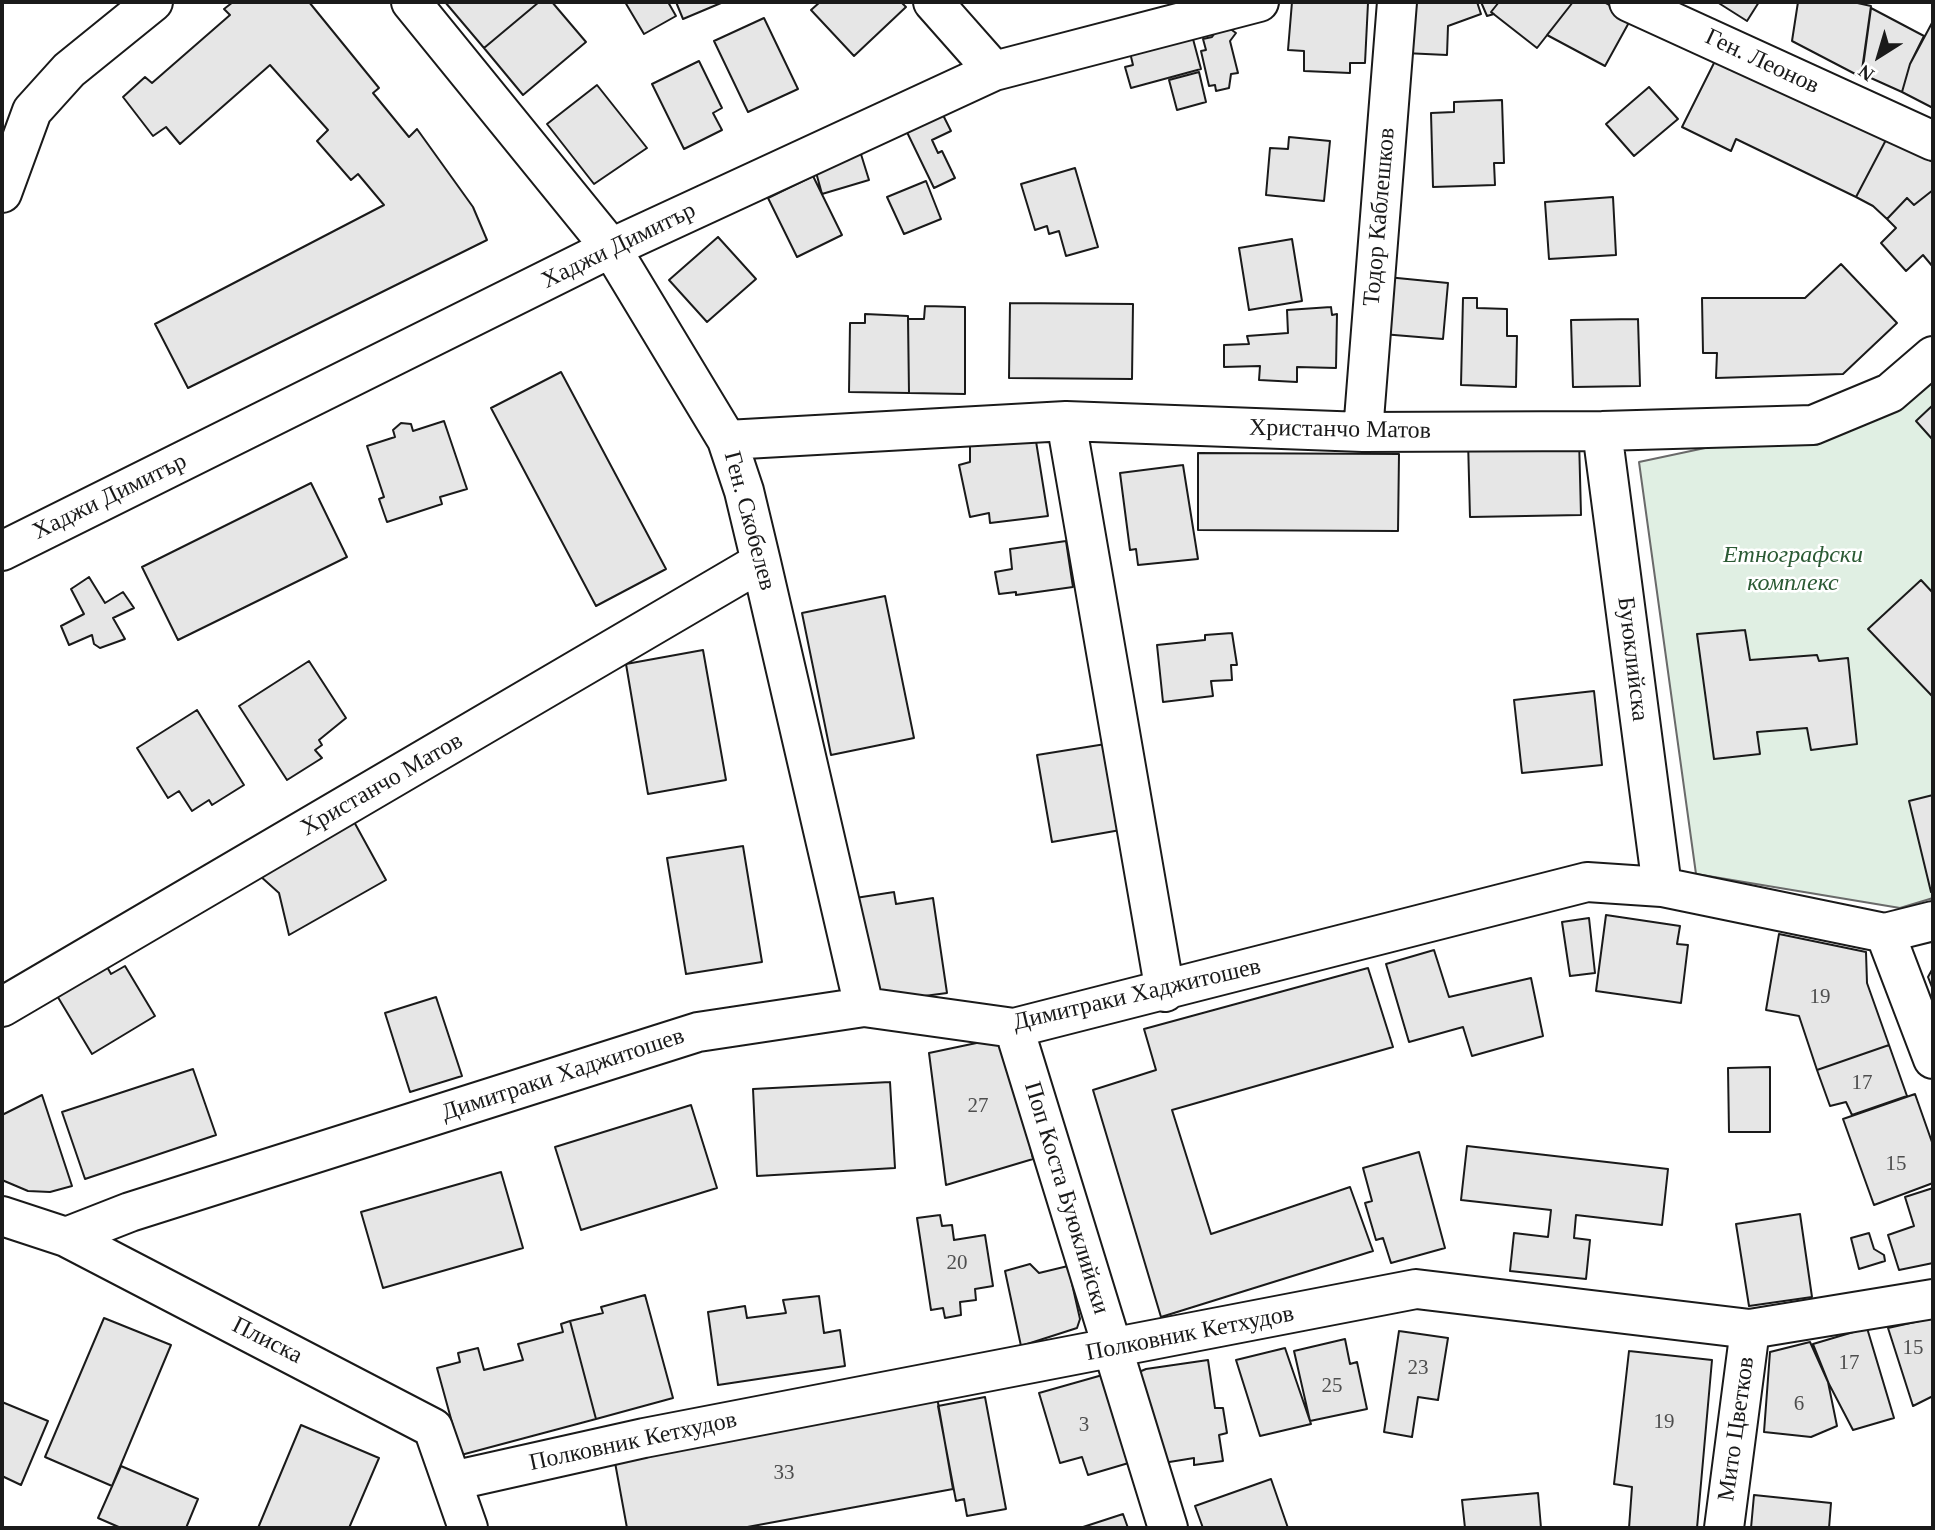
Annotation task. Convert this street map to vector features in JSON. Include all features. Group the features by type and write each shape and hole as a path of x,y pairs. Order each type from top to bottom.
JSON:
{"street":[{"path":"2,193 17,107 69,70 153,2"},
{"name":"Ген. Скобелев","path":"411,2 611,248 727,440 744,491 864,1007"},
{"path":"933,2 994,71"},
{"name":"Хаджи Димитър","path":"2,551 611,248 994,71 1259,2"},
{"name":"Тодор Каблешков","path":"1363,432 1397,2"},
{"name":"Ген. Леонов","path":"1629,2 1933,141"},
{"name":"Христанчо Матов","path":"727,440 1066,421 1363,432 1813,425 1890,393 1933,356"},
{"path":"1066,421 1164,992"},
{"name":"Буюклийска","path":"1602,430 1662,887"},
{"name":"Христанчо Матов","path":"2,1007 761,562"},
{"name":"Димитраки Хаджитошев","path":"66,1237 130,1212 698,1032 864,1007 1014,1028 1164,992 1587,882 1662,887 1885,933 1933,921"},
{"path":"1885,933 1933,1059"},
{"name":"Поп Коста Буюклийски","path":"1014,1028 1168,1528"},
{"name":"Плиска","path":"2,1216 66,1237 433,1428 468,1528"},
{"name":"Полковник Кетхудов","path":"452,1481 644,1438 1112,1350 1416,1289 1751,1329 1933,1299"},
{"name":"Мито Цветков","path":"1724,1528 1751,1329"}],"green space":[{"name":"Етнографски комплекс","path":"1933,379 1933,898 1900,908 1696,874 1639,462 1903,406"}],"building":[{"path":"233,2 309,2 379,88 373,93 409,137 417,129 473,207 487,240 188,388 155,324 384,205 358,174 351,180 317,141 328,130 270,65 180,144 166,127 153,136 123,97 145,77 152,83 230,15 224,9"},
{"path":"445,2 539,2 484,48"},
{"path":"539,2 552,2 586,42 523,95 484,48"},
{"path":"625,2 668,2 676,16 644,34"},
{"path":"676,2 720,2 721,3 683,19"},
{"path":"820,2 901,2 906,7 854,56 811,10"},
{"path":"1292,2 1368,3 1365,63 1350,63 1350,73 1304,71 1304,51 1288,50"},
{"path":"1405,2 1477,2 1481,14 1448,26 1447,55 1404,53"},
{"path":"1481,2 1499,2 1491,12 1494,14 1487,16"},
{"path":"1499,2 1573,2 1537,48 1491,12"},
{"path":"1573,2 1604,2 1632,17 1605,66 1547,35"},
{"path":"1717,2 1759,2 1747,21"},
{"path":"1798,2 1853,2 1871,6 1861,77 1792,41"},
{"path":"1871,8 1924,36 1910,64 1902,92 1862,74"},
{"path":"764,18 798,89 748,112 714,41"},
{"path":"1933,21 1933,108 1902,92 1910,64"},
{"path":"1222,23 1236,33 1230,41 1238,73 1231,74 1229,88 1216,91 1215,85 1209,86 1201,51 1206,50 1203,39 1212,37"},
{"path":"1189,24 1201,69 1131,88 1125,67 1133,65 1127,40"},
{"path":"1717,57 1887,138 1856,197 1736,139 1731,151 1682,127"},
{"path":"699,61 722,108 713,113 722,130 684,149 652,84"},
{"path":"1199,72 1206,102 1177,110 1169,80"},
{"path":"597,85 647,148 594,184 547,124"},
{"path":"1649,87 1678,119 1634,156 1606,124"},
{"path":"1502,100 1504,163 1494,163 1495,185 1433,187 1431,113 1454,112 1454,102"},
{"path":"940,109 951,131 932,140 938,153 942,151 955,178 934,188 904,126"},
{"path":"1289,137 1330,141 1324,201 1266,195 1270,148 1288,149"},
{"path":"1887,138 1933,162 1933,190 1914,205 1907,198 1887,219 1873,206 1856,197"},
{"path":"860,151 869,180 822,194 814,165"},
{"path":"1075,168 1098,247 1066,256 1059,231 1049,234 1047,226 1035,230 1021,184"},
{"path":"813,176 842,235 797,257 768,198"},
{"path":"926,181 941,219 904,234 887,197"},
{"path":"1933,190 1933,267 1923,255 1906,271 1881,243 1896,228 1887,219 1907,198 1914,205"},
{"path":"1613,197 1616,255 1549,259 1545,202"},
{"path":"718,237 756,279 707,322 669,280"},
{"path":"1292,239 1302,301 1249,310 1239,248"},
{"path":"1841,264 1897,323 1843,374 1716,378 1717,353 1703,353 1702,298 1805,298"},
{"path":"1387,277 1448,283 1443,339 1382,334"},
{"path":"1463,298 1477,298 1477,308 1507,309 1507,336 1517,336 1516,387 1461,385"},
{"path":"1010,303 1133,304 1132,379 1009,378"},
{"path":"925,306 965,307 965,394 909,393 908,319 924,319"},
{"path":"1331,307 1332,315 1337,314 1336,368 1297,367 1297,382 1259,380 1260,366 1224,367 1224,345 1249,344 1247,336 1288,333 1287,310"},
{"path":"865,314 908,316 909,393 849,392 850,323 865,323"},
{"path":"1638,319 1640,386 1573,387 1571,320"},
{"path":"561,372 666,569 596,606 491,408"},
{"path":"1933,405 1933,440 1916,421"},
{"path":"444,421 467,489 440,497 442,504 387,522 379,499 384,497 367,446 395,437 393,430 401,423 411,424 413,431"},
{"path":"1035,435 1048,516 990,523 989,513 970,517 959,465 970,462 970,436"},
{"path":"1579,438 1581,515 1470,517 1468,440"},
{"path":"1198,453 1399,454 1398,531 1198,530"},
{"path":"1183,465 1198,559 1138,565 1136,549 1130,550 1120,473"},
{"path":"311,483 347,557 178,640 142,567"},
{"path":"1066,541 1073,587 1016,595 1016,592 999,594 995,572 1012,569 1010,549"},
{"path":"89,577 105,603 123,592 134,608 113,618 125,639 100,648 94,644 92,635 69,645 61,626 84,614 71,589"},
{"path":"1921,580 1933,593 1933,697 1868,629"},
{"path":"885,596 914,738 831,755 802,613"},
{"path":"1745,630 1750,660 1817,655 1819,661 1848,658 1857,744 1811,750 1807,728 1757,732 1760,754 1714,759 1697,634"},
{"path":"1232,633 1237,665 1231,665 1232,680 1211,681 1213,696 1163,702 1157,645 1205,640 1205,635"},
{"path":"703,650 726,780 648,794 626,664"},
{"path":"309,661 346,718 319,740 322,745 315,750 322,758 287,780 239,706"},
{"path":"1594,691 1602,765 1522,773 1514,700"},
{"path":"197,710 244,785 212,805 209,800 192,811 179,791 168,798 137,748"},
{"path":"1118,742 1132,828 1052,842 1037,755"},
{"path":"1933,795 1933,891 1931,892 1909,801"},
{"path":"347,809 386,880 289,935 279,893 249,866"},
{"path":"743,846 762,962 686,974 667,858"},
{"path":"894,892 896,904 933,898 947,993 864,1004 849,899"},
{"path":"1606,915 1680,926 1677,944 1688,945 1681,1003 1596,991"},
{"path":"1589,918 1595,973 1570,976 1562,922"},
{"path":"1779,934 1866,952 1867,983 1889,1045 1817,1070 1799,1016 1766,1010"},
{"path":"1434,950 1449,997 1531,978 1543,1036 1472,1056 1463,1027 1409,1042 1386,964"},
{"path":"106,965 111,974 125,966 155,1016 92,1054 56,994"},
{"path":"1368,968 1393,1047 1172,1110 1211,1234 1350,1187 1373,1251 1161,1317 1093,1090 1156,1070 1144,1029"},
{"path":"1933,968 1933,990 1928,977"},
{"path":"436,997 462,1076 410,1092 385,1013"},
{"path":"1005,1037 1033,1159 946,1185 929,1053"},
{"path":"1889,1045 1907,1096 1852,1115 1846,1102 1830,1106 1817,1070"},
{"path":"1770,1067 1770,1132 1729,1132 1728,1068"},
{"path":"193,1069 216,1135 85,1179 62,1112"},
{"path":"890,1082 895,1168 757,1176 753,1089"},
{"path":"1915,1094 1933,1145 1933,1183 1874,1205 1843,1119"},
{"path":"42,1095 72,1186 50,1192 28,1191 2,1180 2,1115"},
{"path":"691,1105 717,1188 581,1230 555,1147"},
{"path":"1467,1146 1668,1169 1662,1225 1576,1215 1574,1238 1590,1240 1586,1279 1510,1271 1514,1233 1548,1237 1551,1210 1461,1200"},
{"path":"1419,1152 1445,1248 1391,1263 1383,1238 1376,1240 1365,1203 1372,1201 1363,1168"},
{"path":"501,1172 523,1248 383,1288 361,1212"},
{"path":"1933,1188 1933,1263 1899,1270 1888,1235 1914,1226 1905,1197"},
{"path":"1800,1214 1812,1297 1749,1306 1736,1224"},
{"path":"940,1215 942,1226 952,1225 954,1240 985,1235 993,1286 975,1289 976,1300 960,1302 961,1315 945,1318 943,1308 931,1310 917,1218"},
{"path":"1869,1233 1874,1249 1884,1255 1885,1261 1859,1269 1851,1238"},
{"path":"1030,1264 1039,1273 1068,1266 1080,1319 1077,1328 1021,1346 1005,1271"},
{"path":"645,1295 673,1398 596,1419 570,1321 603,1313 601,1307"},
{"path":"819,1296 824,1333 840,1330 845,1366 718,1385 708,1312 745,1306 747,1318 786,1313 783,1300"},
{"path":"104,1318 171,1345 112,1486 45,1457"},
{"path":"1933,1318 1933,1396 1913,1406 1888,1328"},
{"path":"570,1321 596,1419 461,1455 437,1368 460,1362 458,1353 478,1348 484,1370 523,1360 518,1344 563,1332 561,1324"},
{"path":"1867,1328 1894,1418 1853,1430 1829,1384 1813,1344"},
{"path":"1399,1331 1448,1338 1438,1400 1418,1397 1412,1437 1384,1432"},
{"path":"1345,1339 1350,1364 1357,1362 1367,1409 1310,1421 1294,1351"},
{"path":"1810,1342 1828,1382 1837,1426 1811,1437 1764,1432 1770,1352"},
{"path":"1285,1348 1311,1424 1260,1436 1236,1360"},
{"path":"1629,1351 1712,1360 1697,1528 1629,1528 1632,1487 1614,1484"},
{"path":"1208,1360 1215,1408 1223,1408 1227,1433 1219,1435 1223,1461 1194,1465 1194,1458 1157,1464 1139,1372"},
{"path":"1106,1374 1132,1462 1088,1475 1082,1457 1060,1463 1039,1393"},
{"path":"937,1397 953,1489 742,1528 627,1528 614,1457"},
{"path":"985,1397 1006,1509 967,1516 964,1499 956,1501 938,1406"},
{"path":"2,1402 48,1421 21,1485 2,1476"},
{"path":"301,1425 379,1458 349,1528 258,1528"},
{"path":"121,1466 198,1499 186,1528 121,1528 98,1518"},
{"path":"1271,1479 1288,1528 1203,1528 1195,1506"},
{"path":"1538,1493 1541,1528 1465,1528 1462,1500"},
{"path":"1754,1495 1831,1503 1829,1528 1751,1528"},
{"path":"1123,1514 1128,1528 1080,1528"}]}
